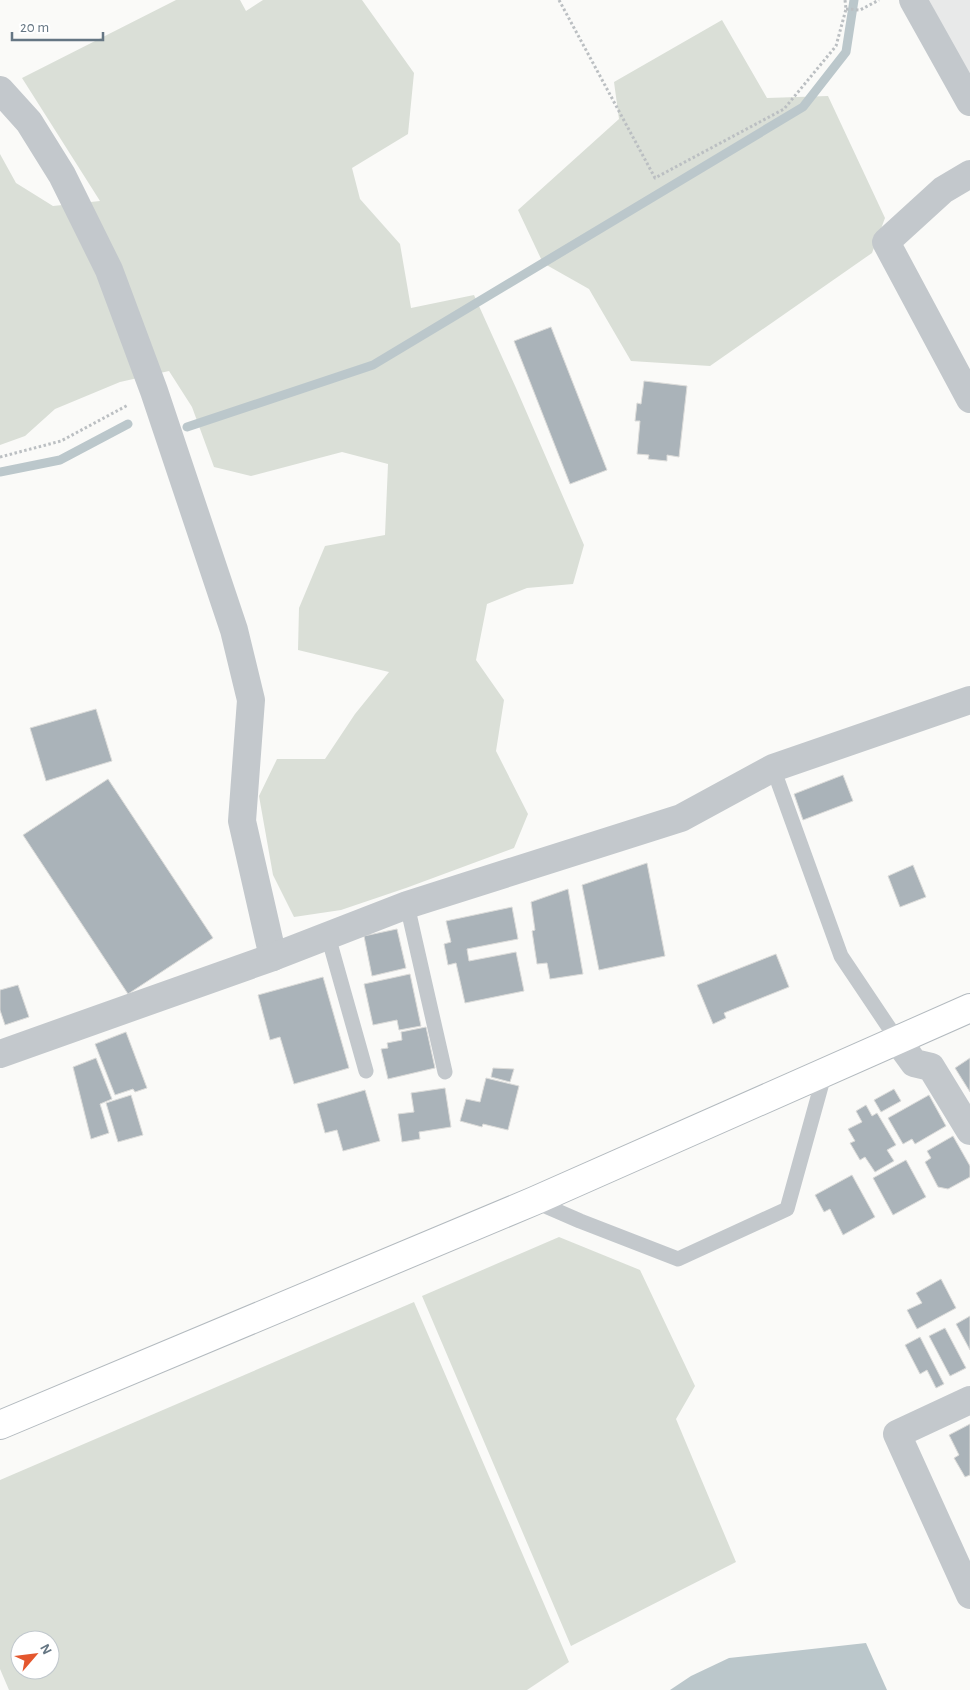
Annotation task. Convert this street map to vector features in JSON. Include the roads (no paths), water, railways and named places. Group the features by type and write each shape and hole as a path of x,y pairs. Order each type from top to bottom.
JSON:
{"street":[{"path":"913,0 970,102"},
{"path":"0,90 29,122 62,175 109,270 154,391 234,630 251,700 242,821 273,957"},
{"path":"970,174 943,190 886,242 970,399"},
{"path":"0,1054 273,957 407,905 680,818 773,768 970,700"},
{"path":"0,1425 534,1200 970,1008"},
{"path":"898,1041 914,1063 930,1067 970,1131"},
{"path":"970,1400 897,1434 970,1595"}],"lane":[{"path":"773,768 842,956 898,1041"},
{"path":"407,905 445,1072"},
{"path":"328,936 366,1072"},
{"path":"534,1200 580,1221 678,1259 787,1209 825,1072"}],"waterway":[{"path":"187,427 373,365 803,107 846,52 854,0"},
{"path":"0,472 60,460 128,424"}]}
